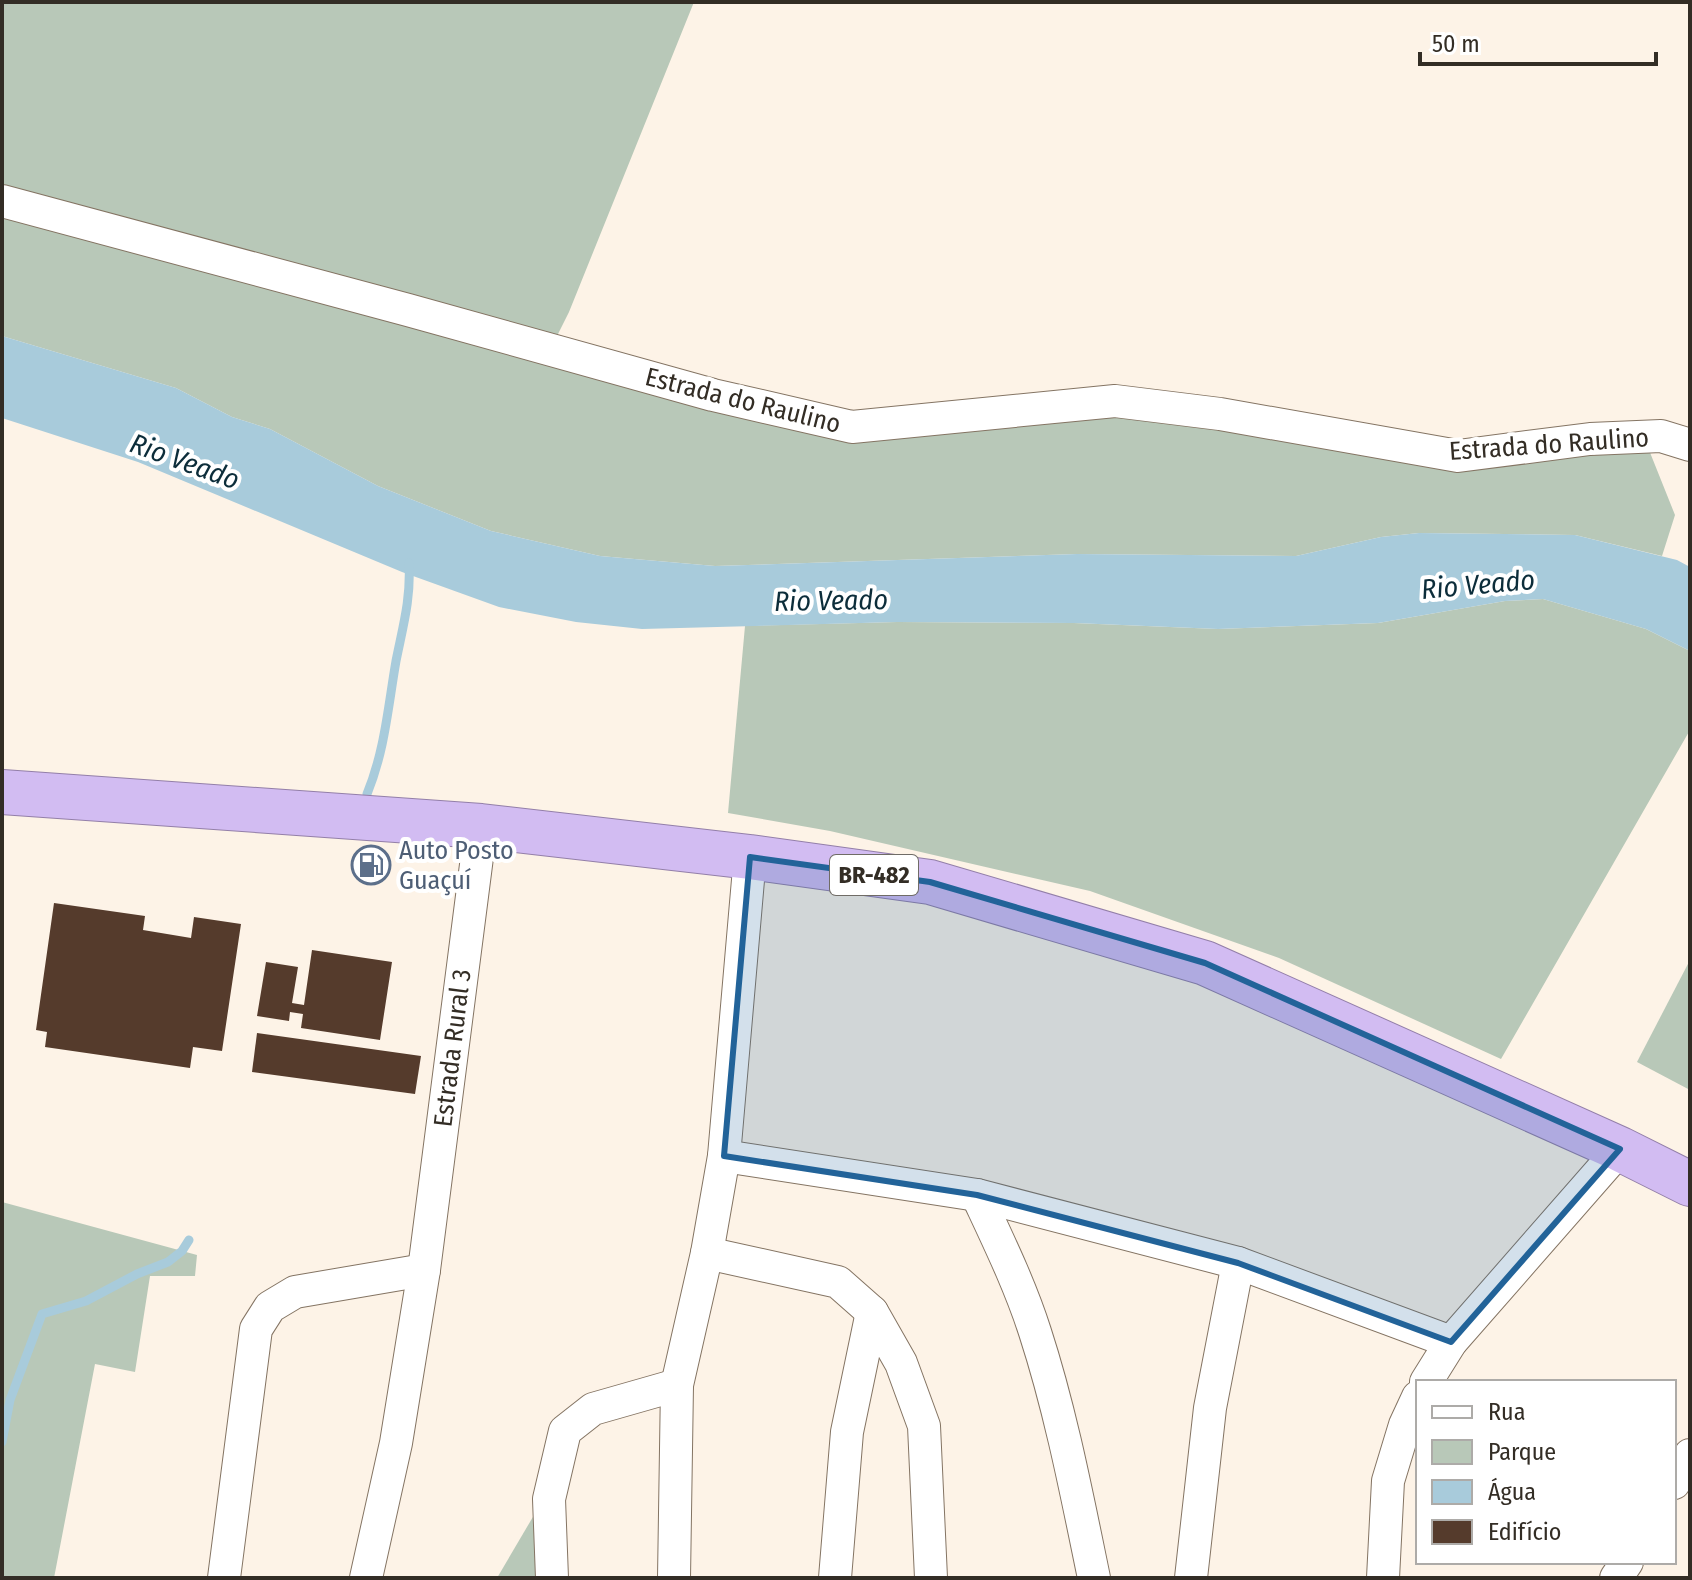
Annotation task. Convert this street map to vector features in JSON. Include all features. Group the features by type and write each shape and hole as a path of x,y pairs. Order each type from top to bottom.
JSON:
{"highway":[{"name":"BR-482","path":"2,792 481,826 750,857 930,882 1205,963 1620,1149 1690,1184"}],"street":[{"name":"Estrada do Raulino","path":"2,201 713,395 852,427 1115,401 1220,414 1458,456 1590,439 1661,436 1690,445"},
{"name":"Estrada Rural 3","path":"366,1578 396,1443 424,1270 481,826"},
{"path":"674,1578 677,1385 707,1253 724,1156 750,857"},
{"path":"1427,1380 1451,1342 1620,1149"},
{"path":"724,1156 977,1195 1238,1263 1451,1342"},
{"path":"977,1195 1035,1332 1076,1491 1094,1578"},
{"path":"707,1253 838,1282 872,1312 901,1363 924,1426 931,1578"},
{"path":"1191,1578 1210,1408 1238,1263"},
{"path":"224,1578 256,1329 270,1307 295,1292 424,1270"},
{"path":"835,1578 847,1432 872,1312"},
{"path":"552,1578 549,1499 565,1431 593,1409 677,1385"},
{"path":"1383,1578 1388,1481 1405,1425 1416,1401"},
{"path":"1676,1480 1690,1455"}],"highlighted area":[{"path":"750,857 930,882 1205,963 1620,1149 1451,1342 1238,1263 977,1195 724,1156"}],"green space":[{"path":"2,2 694,2 569,312 553,344 811,422 1150,416 1351,442 1647,445 1675,515 1662,556 1575,535 1419,533 1381,537 1296,556 1077,554 715,566 600,556 491,531 378,486 270,429 232,417 176,388 2,336"},
{"path":"1543,599 1646,629 1690,651 1690,730 1501,1059 1279,958 1090,891 830,831 728,813 745,626 897,622 1074,623 1218,629 1378,623 1505,601"},
{"path":"1690,960 1690,1090 1637,1062"},
{"path":"2,1202 197,1255 195,1276 150,1276 135,1372 95,1364 54,1578 2,1578"},
{"path":"537,1510 546,1578 497,1578"}],"water":[{"name":"Rio Veado","path":"2,336 176,388 232,417 270,429 378,486 491,531 600,556 715,566 1077,554 1296,556 1381,537 1419,533 1575,535 1677,560 1690,567 1690,651 1646,629 1543,599 1505,601 1378,623 1218,629 1074,623 897,622 642,629 576,622 499,607 402,572 138,462 2,418"}],"building":[{"path":"54,903 145,916 143,930 191,938 194,917 241,924 222,1051 193,1047 190,1068 45,1047 47,1032 36,1030"},
{"path":"312,950 392,962 380,1040 301,1028 303,1014 290,1012 289,1021 257,1016 266,962 298,967 292,1003 304,1005"},
{"path":"257,1033 421,1056 415,1094 252,1072"}],"waterway":[{"path":"367,794 378,761 404,624 409,563"},
{"path":"2,1442 10,1400 42,1314 86,1301 137,1274 168,1262 182,1251 189,1240"}],"place":[{"name":"Auto Posto Guaçuí","path":"371,865"}]}
